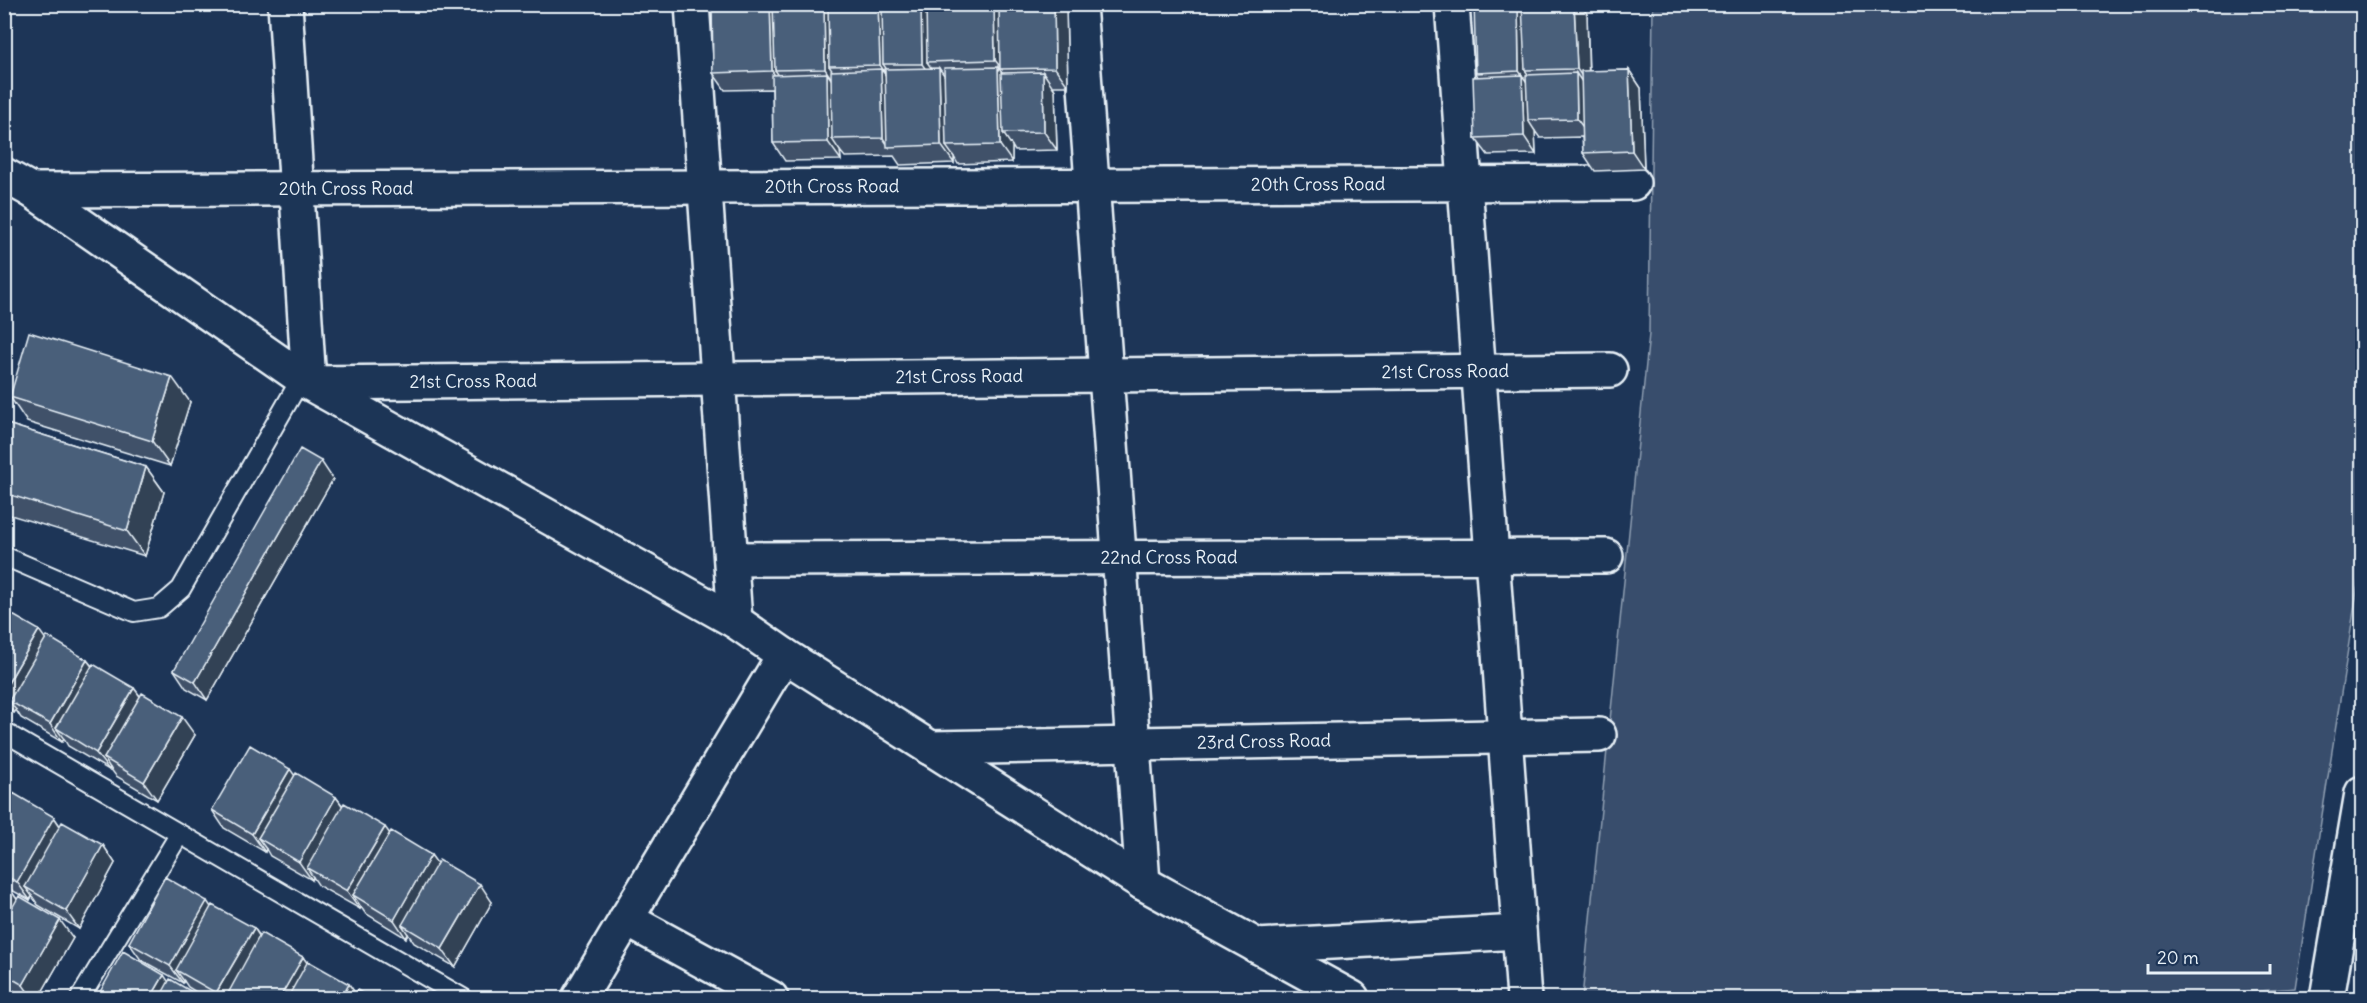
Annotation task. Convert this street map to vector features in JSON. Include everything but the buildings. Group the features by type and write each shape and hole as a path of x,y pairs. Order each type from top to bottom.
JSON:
{"street":[{"path":"285,4 306,380"},
{"path":"693,4 735,621"},
{"path":"1079,4 1143,884"},
{"path":"1452,4 1524,999"},
{"path":"18,182 306,380 735,621 784,655 1143,884 1352,999"},
{"name":"20th Cross Road","path":"18,182 297,190 1633,183"},
{"name":"21st Cross Road","path":"306,380 718,379 1610,370"},
{"name":"22nd Cross Road","path":"731,559 1606,556"},
{"path":"579,999 784,655"},
{"name":"23rd Cross Road","path":"930,748 1599,735"},
{"path":"2327,999 2362,793"},
{"path":"626,919 771,999"},
{"path":"1257,946 1519,932"}],"lane":[{"path":"4,556 134,612 159,608 182,589 306,380"},
{"path":"4,732 463,999"},
{"path":"80,999 179,835"}],"shaded area":[{"path":"1653,5 2362,5 2362,559 2295,988 2179,998 1582,998 1649,334"}]}
